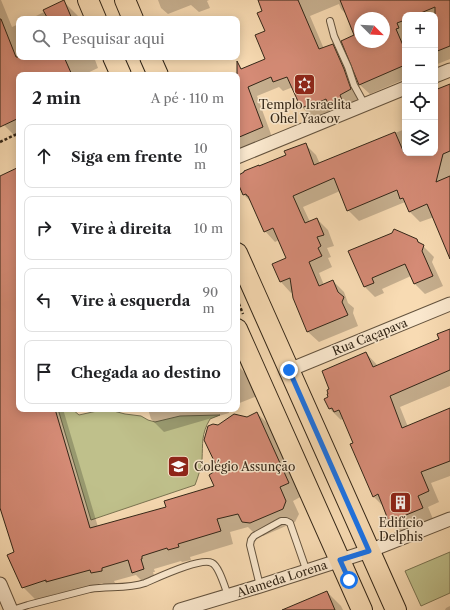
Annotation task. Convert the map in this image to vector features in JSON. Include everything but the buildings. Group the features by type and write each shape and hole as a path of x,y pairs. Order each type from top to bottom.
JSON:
{"main road":[{"path":"88,0 95,16"},
{"path":"125,0 132,16"},
{"path":"114,60 120,72"},
{"path":"151,60 157,72"},
{"path":"240,259 396,610"},
{"path":"240,336 362,610"}],"street":[{"path":"438,75 450,70"},
{"path":"240,156 402,89"},
{"name":"Rua Caçapava","path":"289,370 450,304"},
{"name":"Alameda Lorena","path":"182,610 307,572 369,551 450,519"},
{"path":"0,584 12,610"}],"lane":[{"path":"330,21 334,36 348,67 354,85 365,105"},
{"path":"260,586 250,545 251,540 254,536 281,521 290,523 307,572"},
{"path":"12,610 100,587 136,586 175,569 206,562 211,562 216,566 228,596"}],"path":[{"path":"0,142 16,134"}],"green space":[{"path":"59,412 76,412 79,415 92,412 117,412 141,416 155,422 180,416 220,415 210,419 205,430 202,463 195,485 91,520"},
{"path":"450,552 450,593 421,606 405,571"}],"place":[{"name":"Templo Israelita Ohel Yaacov","path":"305,84"},
{"name":"Colégio Assunção","path":"178,467"},
{"name":"Edifício Delphis","path":"401,502"}],"route":[{"path":"289,370 369,551 340,560 349,580"}]}
